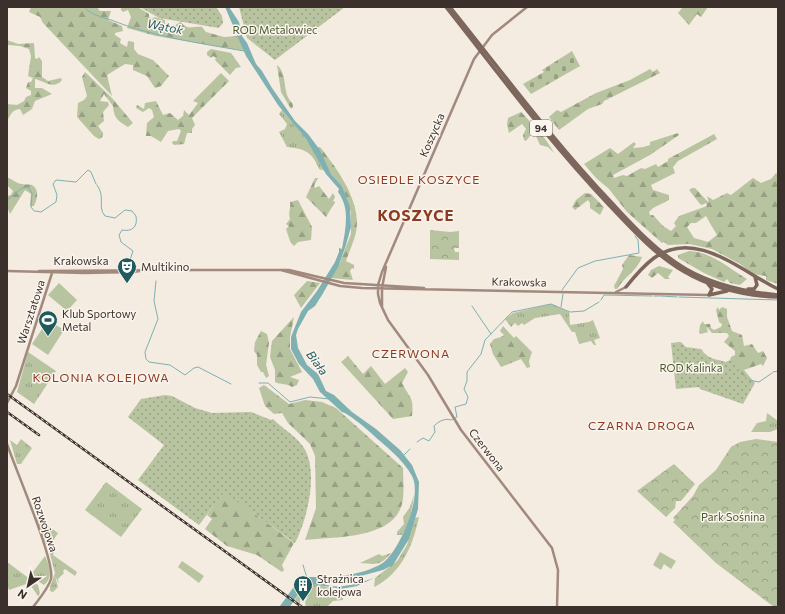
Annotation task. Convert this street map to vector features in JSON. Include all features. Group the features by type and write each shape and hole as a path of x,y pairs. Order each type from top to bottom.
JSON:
{"main road":[{"name":"94","path":"446,7 546,134 594,189 656,253 684,272 703,282 734,291 778,296"},
{"name":"94","path":"450,7 566,152 646,238 668,258 707,279 730,287 778,296"},
{"path":"626,287 652,259 671,250 690,247 703,250 778,289"},
{"path":"730,287 754,289 757,285 754,276"},
{"path":"703,282 712,288 709,295"},
{"path":"709,295 723,291 734,291"}],"street":[{"name":"Koszycka","path":"378,286 386,263 474,59 488,39 527,7"},
{"name":"Koszycka","path":"382,286 386,263"},
{"name":"Krakowska","path":"39,271 52,273 133,272 146,270"},
{"name":"Krakowska","path":"7,271 281,270 334,283 378,286 618,294 709,295"},
{"name":"Warsztatowa","path":"8,402 16,386 52,273"},
{"name":"Czerwona","path":"378,286 380,303 388,320 428,375 453,417 552,548 558,570 557,607"},
{"name":"Czerwona","path":"382,286 382,308"},
{"name":"Krakowska","path":"611,293 626,287"},
{"path":"618,294 626,287"},
{"path":"626,287 626,292 632,294"},
{"name":"Rozwojowa","path":"7,444 32,511 51,572 48,585 32,607"}],"green space":[{"path":"31,7 97,7 100,11 111,11 108,20 122,26 123,31 115,33 115,35 121,39 120,43 127,47 128,41 134,42 134,49 138,54 153,60 169,76 161,86 155,88 147,76 133,70 133,65 125,64 107,75 112,96 43,23 40,17 29,12"},
{"path":"121,7 138,7 149,14 149,17 153,19 154,17 165,20 165,23 174,26 180,22 188,27 202,27 206,32 224,37 239,36 244,51 156,36 127,28 131,17 128,10 123,12"},
{"path":"140,7 216,7 222,16 223,23 219,28 159,18"},
{"name":"ROD Metalowiec","path":"239,7 345,7 275,60 247,38"},
{"path":"683,7 708,7 701,17 697,14 689,25 678,13"},
{"path":"7,40 18,44 34,43 35,58 37,59 39,57 42,61 42,77 48,81 61,78 62,80 59,83 52,85 35,79 35,88 42,88 52,94 35,101 32,109 23,115 20,109 15,110 7,121 7,104 17,105 24,101 26,97 31,95 31,91 26,88 28,82 31,82 33,78 28,76 31,56 29,49 20,46 8,45"},
{"path":"211,49 231,53 241,67 236,68 230,75 215,60 216,58 213,56 211,58 207,55 207,52"},
{"path":"572,51 580,66 531,94 523,84 544,72 542,70"},
{"path":"277,65 284,77 287,95 293,104 291,109 281,92"},
{"path":"650,69 653,72 657,69 660,73 604,101 602,104 588,109 559,130 549,117 557,110 561,112 596,93 630,80"},
{"path":"85,72 112,98 133,123 128,127 115,116 113,106 104,94 100,101 108,102 109,105 103,112 104,121 98,126 103,133 102,138 99,139 94,136 77,117 78,103 84,100 87,96 82,77"},
{"path":"221,73 229,81 192,118 195,125 192,129 192,133 187,133 184,144 174,145 172,143 173,141 177,141 181,131 179,129 168,131 161,142 151,136 146,136 147,123 154,117 152,110 149,108 143,112 136,108 137,105 144,109 145,103 156,101 163,115 170,113 178,120 183,116 184,110 189,115 198,103 193,101"},
{"path":"282,110 306,139 325,171 319,169 313,158 307,152 287,147 279,132 285,129 287,124 279,114"},
{"path":"521,112 543,137 554,153 548,147 540,145 535,134 530,136 526,141 524,140 523,135 526,129 522,124 509,133 507,124 508,118"},
{"path":"678,133 679,135 650,155 613,175 614,178 623,175 627,176 641,168 645,169 656,164 658,167 668,161 668,159 714,134 717,139 678,161 673,167 675,173 651,185 653,190 669,195 669,200 653,208 649,212 650,215 653,215 663,226 671,231 676,226 674,223 679,216 707,206 706,203 702,205 700,204 689,190 692,188 695,188 709,203 707,196 713,200 727,193 731,195 753,178 761,183 771,179 776,173 778,175 778,284 766,280 766,276 753,274 740,264 712,249 689,244 668,245 664,242 662,243 627,212 609,189 596,178 584,164 610,148 618,154 634,142 636,144 633,148 650,145 650,142","holes":["706,216 717,235 708,242 694,238 687,227 691,223 696,223"]},
{"path":"318,147 320,147 333,164 350,192 356,213 357,228 355,238 346,261 354,265 354,269 352,268 350,271 353,280 331,278 340,262 351,234 351,212 342,186 331,174"},
{"path":"7,177 18,183 32,185 35,187 37,195 34,206 30,206 31,194 25,190 10,214 7,207 7,196 11,195 13,191 7,185"},
{"path":"315,178 318,178 314,186 315,188 319,186 329,199 333,193 335,197 333,201 335,202 326,217 306,197"},
{"path":"585,193 591,194 604,207 600,215 590,208 590,203 588,200 575,210 572,207 576,200"},
{"path":"298,200 312,227 311,240 298,242 294,246 290,241 286,229 289,226 286,224 290,219 290,202"},
{"path":"430,230 450,232 459,231 459,248 454,248 455,252 459,252 459,260 430,259"},
{"path":"689,251 712,257 747,279 740,285 730,283 727,279 724,282 704,273 678,258 678,255"},
{"path":"629,255 642,257 634,270 617,289 615,289 614,286 623,269 622,265"},
{"path":"659,266 673,270 668,277 670,279 665,279 658,273 652,278 648,275 651,270"},
{"path":"307,281 320,283 301,308 294,295"},
{"path":"59,283 77,300 67,311 48,295"},
{"path":"551,304 569,312 570,325 593,320 600,338 594,340 596,345 594,345 591,341 579,344 575,332 572,332 560,314 535,318 524,325 522,323 518,326 515,323 511,327 505,319 513,313"},
{"path":"718,307 719,310 722,307 727,309 727,317 732,331 742,335 744,346 752,344 758,353 763,351 767,358 763,366 761,364 744,370 755,383 748,380 741,374 730,360 731,357 735,355 735,351 724,342 729,336 727,333 712,333 706,326 708,332 701,334 699,333 700,325 703,321 704,324 710,324 711,328 714,330 721,327 722,324 719,322 716,310"},
{"path":"294,317 290,337 290,349 302,372 290,377 299,380 297,385 292,387 275,382 275,370 270,357 272,341"},
{"name":"Klub Sportowy Metal","path":"48,320 64,330 48,355 32,344"},
{"path":"503,326 514,338 516,336 532,352 529,361 530,367 527,368 521,359 501,367 493,354 490,344 494,339 504,335 500,331"},
{"path":"261,331 267,334 269,343 266,365 269,376 266,378 257,365 257,355 254,351 255,342"},
{"name":"ROD Kalinka","path":"681,342 686,347 701,349 706,355 712,358 726,362 730,360 746,378 755,383 743,404 700,389 699,387 676,389 671,343"},
{"path":"28,352 56,371 34,404 17,392"},
{"path":"348,356 363,374 371,366 385,384 405,368 408,372 402,383 412,401 412,416 393,419 341,362"},
{"path":"264,385 289,404 305,400 322,402 336,408 403,468 403,499 401,507 395,517 385,525 373,531 345,537 305,540 316,508 315,456 310,444 288,423 282,413 274,414 265,406 259,388"},
{"path":"165,395 172,396 195,408 212,413 251,412 271,420 273,419 301,444 308,458 311,470 311,483 310,496 304,522 295,543 224,492 199,525 138,480 164,445 128,417 141,399"},
{"path":"767,413 778,421 778,429 770,432 751,432 757,423 766,421"},
{"path":"21,439 32,448 21,464 17,464 10,440 17,445"},
{"name":"Park Sośnina","path":"756,439 778,442 778,607 774,607 716,563 673,522 675,520 673,518 693,496 699,485 716,470 731,447 740,442"},
{"path":"674,464 695,484 681,501 676,501 675,508 666,517 637,491"},
{"path":"106,482 142,509 121,537 85,510"},
{"path":"224,491 294,543 282,565 284,570 282,572 257,555 227,546 205,529 212,519 207,515"},
{"path":"414,495 410,516 405,531 402,535 397,535 397,532 404,524 403,517 410,507"},
{"path":"36,517 58,533 53,541 47,537 44,540 50,544 48,545 45,543"},
{"path":"419,517 409,548 399,567 392,575 374,587 375,578 397,561 407,545 415,518"},
{"path":"49,550 54,552 53,555 77,572 75,576 65,569 63,571 64,573 58,579 59,584 55,576 58,587 53,592 50,591 50,587 55,573"},
{"path":"660,552 676,561 671,569 664,564 661,570 653,565"},
{"path":"391,553 383,561 377,564 360,563 379,554 382,556"},
{"path":"45,556 50,575 49,579 44,585 30,576"},
{"path":"182,561 204,576 199,583 178,567"},
{"path":"7,562 38,585 40,593 38,596 29,583 9,590 7,585"},
{"path":"310,584 328,588 340,595 343,600 333,601 327,607 306,607 305,602 308,597 304,595 300,600 300,604 295,600 303,586"}],"water":[{"path":"225,7 229,7 239,22 242,36 247,43 256,64 295,121 308,134 320,150 331,174 342,186 350,207 351,227 338,267 315,306 308,311 298,329 296,335 298,348 307,365 318,374 326,391 334,395 352,412 376,429 400,450 412,465 419,482 418,509 409,539 393,565 383,570 357,577 322,583 341,586 355,584 374,578 357,586 341,589 313,584 303,586 290,607 279,607 295,585 305,578 340,576 356,573 372,569 384,562 397,546 408,522 415,496 415,485 412,476 404,464 393,453 361,425 342,412 320,392 313,379 299,364 291,349 291,337 301,312 317,291 335,262 339,248 342,249 346,220 345,206 338,192 339,189 326,174 306,139 278,105 246,56"}],"waterway":[{"name":"Wątok","path":"84,7 97,15 144,31 177,39 244,51"},
{"path":"35,211 41,212 56,202 57,195 53,184 56,180 76,182 88,170 91,172 96,184"},
{"path":"97,185 100,189 102,209 105,216 115,218 125,210 132,211 136,216 134,228 122,230 119,235 121,242 133,251 128,266"},
{"path":"7,200 22,188 28,187 32,193 31,207 34,211"},
{"path":"562,290 578,268 595,261 639,253 638,240 635,236"},
{"path":"156,281 154,301 158,319 145,352 146,359 149,362 170,365 185,375 194,368 198,367 231,384"},
{"path":"561,307 563,294"},
{"path":"601,300 604,295 652,296"},
{"path":"654,296 660,296"},
{"path":"661,296 677,297"},
{"path":"679,297 778,300"},
{"path":"417,442 423,438 429,441 435,432 434,426 436,424 442,420 451,420 457,417 455,407 466,404 468,397 464,389 467,381 467,372 481,354 485,340 512,312 551,304 570,312 584,311 599,302"},
{"path":"472,306 491,334"},
{"path":"773,372 778,371"},
{"path":"749,380 759,382 772,373"},
{"path":"259,383 268,383 290,402 310,397 330,399"},
{"path":"403,456 410,449"},
{"path":"303,565 307,578"}],"railway":[{"path":"7,394 302,607"},
{"path":"7,412 39,435"}],"place":[{"name":"Multikino","path":"127,284"},
{"name":"Klub Sportowy Metal","path":"48,337"},
{"name":"Strażnica kolejowa","path":"303,602"}],"district":[{"name":"OSIEDLE KOSZYCE","path":"419,180"},
{"name":"KOSZYCE","path":"416,216"},
{"name":"CZERWONA","path":"411,354"},
{"name":"KOLONIA KOLEJOWA","path":"101,378"},
{"name":"CZARNA DROGA","path":"642,426"}],"water label":[{"name":"Biała","path":"317,363"}]}
